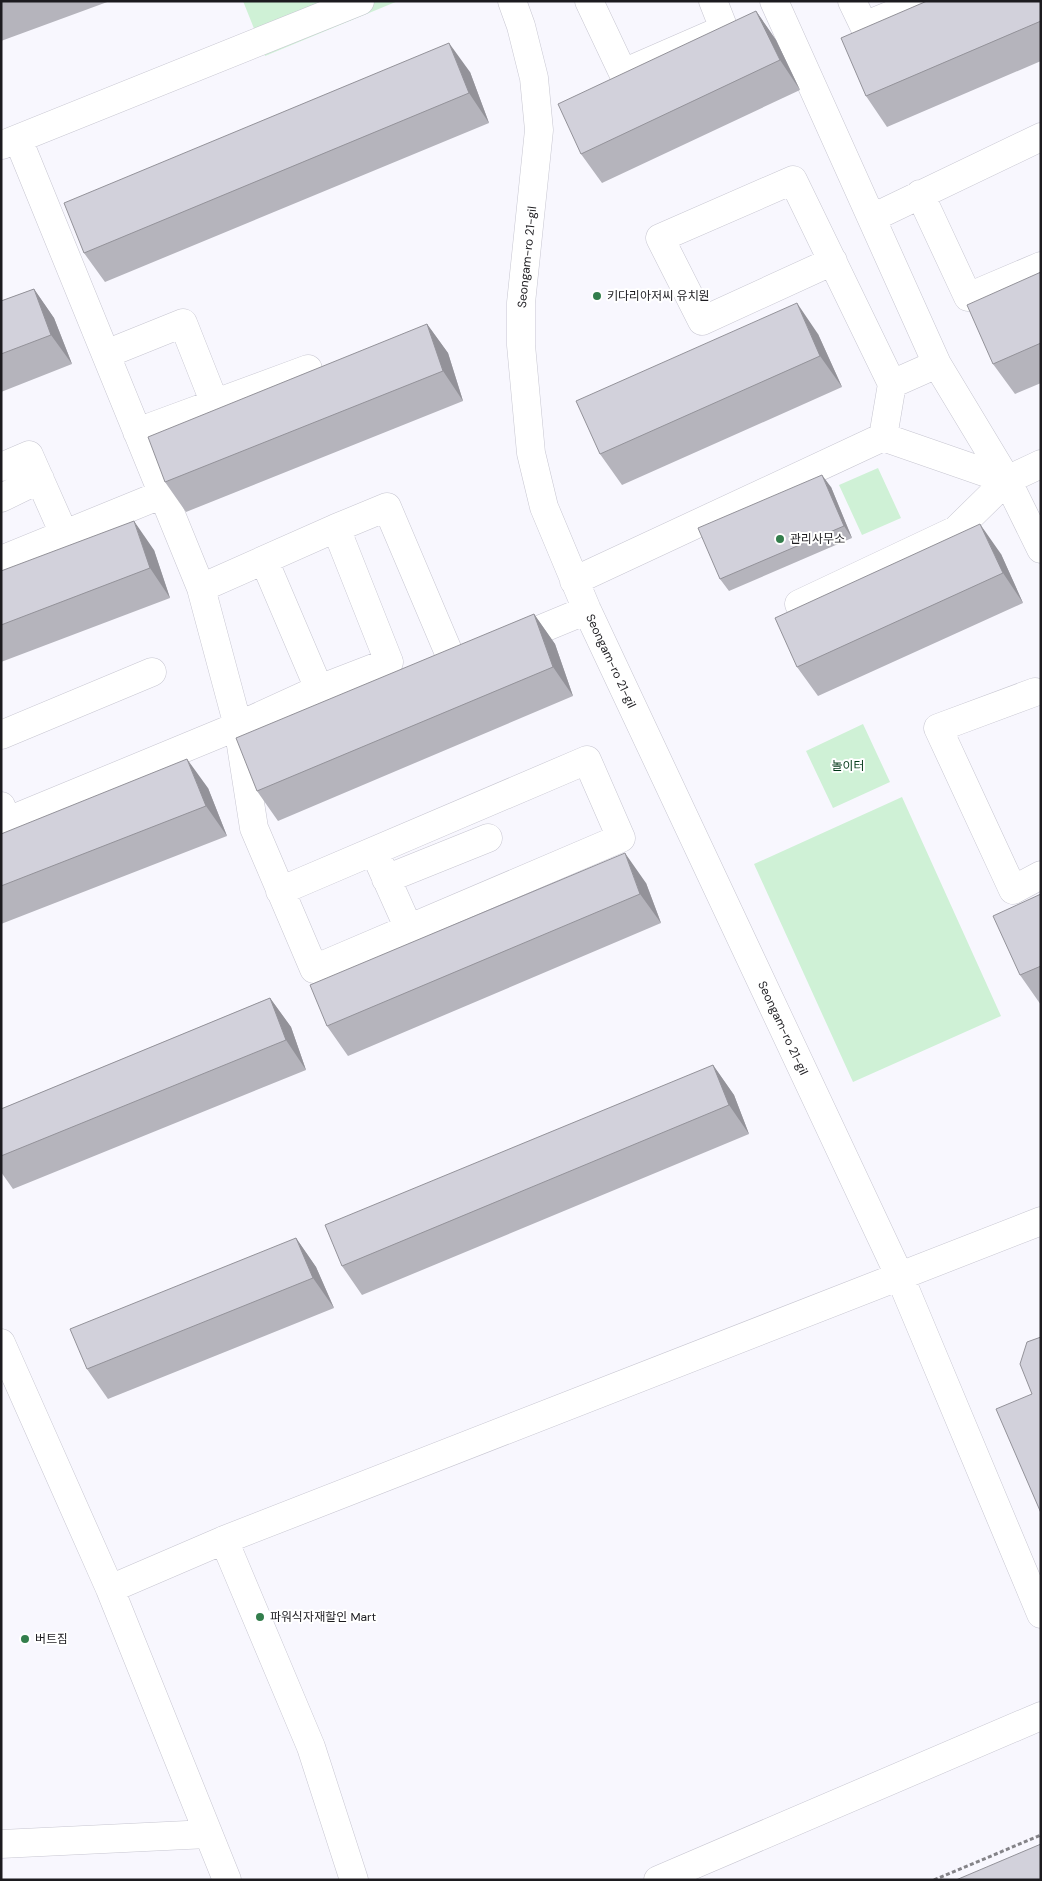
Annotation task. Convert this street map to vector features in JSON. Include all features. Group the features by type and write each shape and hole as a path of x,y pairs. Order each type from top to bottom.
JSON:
{"street":[{"path":"280,891 587,760 621,838 314,969 280,891 254,828 238,726 201,588 106,354 10,142 360,1"},
{"name":"Seongam-ro 21-gil","path":"512,1 522,26 534,78 540,130 521,304 521,345 530,445 544,507 587,610 900,1277 1041,1614"},
{"path":"589,1 623,72 724,29 713,1"},
{"path":"774,1 937,364 1007,480 1041,549"},
{"path":"852,1 864,26 926,1"},
{"path":"872,218 1041,137"},
{"path":"833,261 702,321 660,238 793,180 833,261 892,384 883,437"},
{"path":"920,194 968,297 1041,266"},
{"path":"106,354 183,323 215,404"},
{"path":"892,384 937,364"},
{"path":"138,432 308,369"},
{"path":"574,581 883,437 1007,480"},
{"path":"1,467 29,455 64,534"},
{"path":"799,604 956,530 1007,480 1041,464"},
{"path":"1,498 40,479"},
{"path":"1,560 163,494"},
{"path":"201,588 387,507 454,664 587,610"},
{"path":"1,806 8,821 238,726 318,689 389,662 336,528"},
{"path":"264,560 318,689"},
{"path":"1,735 152,672"},
{"path":"1039,695 938,728 1012,890 1041,876"},
{"path":"386,879 488,838"},
{"path":"374,852 409,929"},
{"path":"110,1589 224,1540 1041,1221"},
{"path":"1,1343 110,1589 227,1880"},
{"path":"224,1540 311,1747 354,1880"},
{"path":"658,1880 1041,1716"},
{"path":"1,1844 208,1834"}],"path":[{"path":"934,1880 1041,1835"}],"green space":[{"path":"243,1 398,1 265,56"},
{"path":"878,468 901,518 862,535 839,485"},
{"name":"놀이터","path":"863,724 890,782 833,808 806,751"},
{"path":"902,797 1001,1016 853,1082 754,864"}],"building":[{"path":"927,1 1041,1 1041,21 866,96 841,38"},
{"path":"756,11 780,60 581,154 558,104"},
{"path":"449,43 469,93 84,253 64,203"},
{"path":"1041,272 1041,343 993,364 967,305"},
{"path":"34,289 51,335 1,354 1,301"},
{"path":"797,303 820,356 600,454 576,401"},
{"path":"427,324 443,371 165,482 148,437"},
{"name":"관리사무소","path":"822,475 844,526 720,579 698,528"},
{"path":"134,521 150,568 1,625 1,571"},
{"path":"980,524 1003,573 797,667 775,618"},
{"path":"534,614 553,667 257,791 236,738"},
{"path":"187,759 206,806 1,886 1,834"},
{"path":"625,853 640,894 327,1026 310,985"},
{"path":"1041,894 1041,966 1020,975 993,916"},
{"path":"270,998 286,1040 1,1156 1,1109"},
{"path":"713,1065 729,1105 342,1266 325,1225"},
{"path":"296,1238 313,1278 87,1369 70,1329"},
{"path":"1041,1337 1041,1513 996,1409 1032,1394 1020,1364 1027,1342"},
{"path":"1041,1844 1041,1880 956,1880"}],"place":[{"name":"키다리아저씨 유치원","path":"597,296"},
{"name":"관리사무소","path":"780,539"},
{"name":"파워식자재할인 Mart","path":"260,1617"},
{"name":"버트짐","path":"25,1639"}]}
